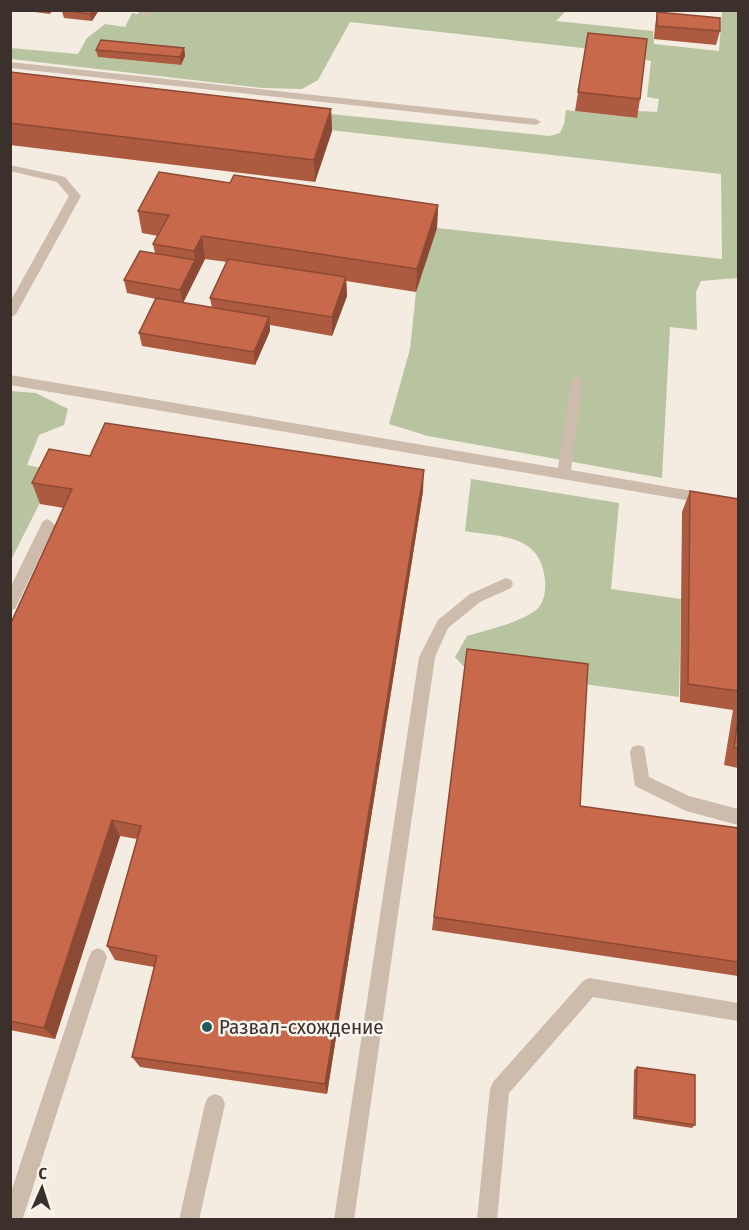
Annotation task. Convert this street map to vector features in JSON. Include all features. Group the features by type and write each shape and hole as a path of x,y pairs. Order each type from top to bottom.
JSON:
{"lane":[{"path":"10,65 536,122"},
{"path":"10,168 61,178 75,196 10,314"},
{"path":"10,380 738,504"},
{"path":"564,474 577,381"},
{"path":"10,606 48,525"},
{"path":"344,1220 427,657 443,624 475,598 506,584"},
{"path":"638,752 641,782 686,803 738,817"},
{"path":"14,1218 98,957"},
{"path":"487,1220 500,1089 590,987 738,1012"},
{"path":"189,1220 214,1104"}],"green space":[{"path":"140,10 566,11 556,21 653,31 654,44 719,51 722,11 738,11 738,278 701,281 696,292 697,330 670,327 662,478 428,436 389,424 410,349 416,292 437,228 722,259 721,174 10,94 330,114 550,136 560,133 566,110 636,118 637,111 657,112 659,99 647,97 651,61 583,48 350,22 318,80 302,89 263,88 11,59 11,48 78,54 87,38 105,24 125,27 132,13 138,14","holes":["185,56 180,65 99,57"]},
{"path":"11,391 36,393 68,409 64,425 39,435 27,465 56,471 11,560"},
{"path":"471,479 619,503 611,589 681,599 679,697 465,668 455,657 467,636 512,623 528,615 541,604 545,588 542,565 536,554 527,546 505,537 465,531"}],"building":[{"path":"62,10 93,10 90,14"},
{"path":"657,12 720,18 720,31 657,26"},
{"path":"588,33 647,39 640,99 578,92"},
{"path":"101,40 184,48 180,57 96,50"},
{"path":"10,72 331,109 314,160 10,123"},
{"path":"159,172 230,183 234,175 438,205 417,269 202,236 194,251 153,244 169,215 138,211"},
{"path":"140,251 195,260 180,290 124,280"},
{"path":"228,259 346,277 332,317 210,298"},
{"path":"156,298 269,317 254,352 139,333"},
{"path":"105,423 424,470 325,1084 132,1057 157,956 107,946 141,826 112,820 44,1028 10,1021 10,625 72,489 32,483 49,449 90,456"},
{"path":"690,491 738,499 738,691 688,684"},
{"path":"467,649 588,664 580,806 738,828 738,962 434,917"},
{"path":"738,718 738,748 734,748"},
{"path":"637,1067 695,1075 695,1125 636,1116"}],"place":[{"name":"Развал-схождение","path":"207,1027"}]}
